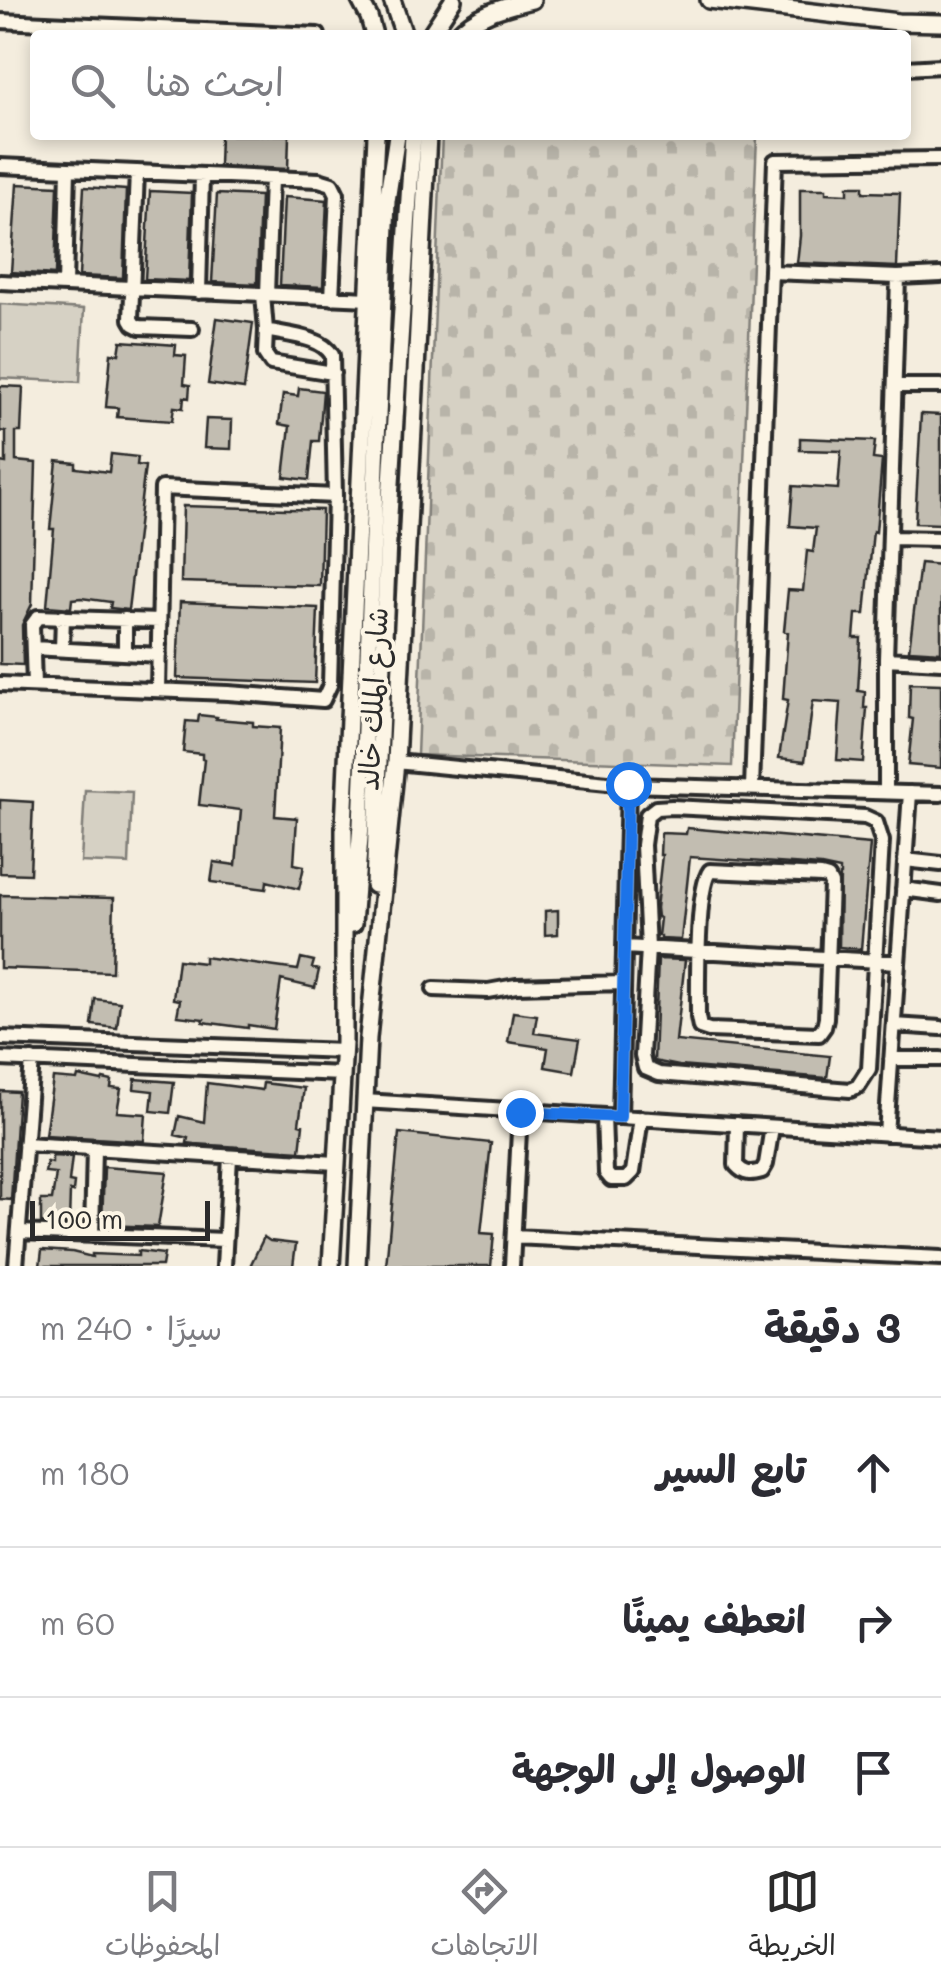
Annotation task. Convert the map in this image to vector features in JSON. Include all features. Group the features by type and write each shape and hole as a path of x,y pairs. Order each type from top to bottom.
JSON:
{"main road":[{"path":"360,0 373,30"},
{"path":"392,0 402,30"},
{"path":"433,30 453,0"},
{"path":"461,30 484,15 532,0"},
{"path":"709,0 899,28 941,23"},
{"name":"شارع الملك خالد","path":"331,1266 344,1047 344,827 374,171 379,140"},
{"path":"368,1038 387,201 396,140"},
{"path":"344,1047 412,140"},
{"name":"شارع الملك خالد","path":"357,1266 368,1038 396,762 428,140"}],"street":[{"path":"0,21 204,30"},
{"path":"911,68 941,66"},
{"path":"752,788 775,162 941,159"},
{"path":"0,166 319,180 332,184 336,194 332,298"},
{"path":"65,286 68,169"},
{"path":"137,172 131,319 140,327 192,329"},
{"path":"199,292 202,175"},
{"path":"272,178 265,354 271,362 333,374"},
{"path":"771,272 941,275"},
{"path":"886,792 886,659 898,277"},
{"path":"0,282 369,299"},
{"path":"0,684 324,700 330,685 332,355 319,343 266,330"},
{"path":"895,386 941,386"},
{"path":"158,690 162,488 334,496"},
{"path":"890,538 941,540"},
{"path":"62,650 63,617"},
{"path":"34,685 35,619 159,620"},
{"path":"125,619 125,653"},
{"path":"33,648 158,654"},
{"path":"886,659 941,662"},
{"path":"396,762 628,784 941,794"},
{"path":"620,1117 628,784"},
{"path":"886,1134 910,793"},
{"path":"656,808 865,817 876,822 882,841 869,1069 858,1086 850,1090 659,1074 645,1068 642,1056 648,948 644,845 646,815 656,808"},
{"path":"905,860 941,864"},
{"path":"710,871 828,878 829,958 826,1018 819,1034 700,1027 699,951 704,882 710,871"},
{"path":"903,889 941,894"},
{"path":"624,947 898,962"},
{"path":"434,989 488,991 516,986 623,983"},
{"path":"894,1025 941,1028"},
{"path":"0,1038 344,1047"},
{"path":"892,1059 941,1058"},
{"path":"0,1059 342,1074"},
{"path":"16,1266 32,1060"},
{"path":"364,1101 941,1138"},
{"path":"512,1266 520,1112"},
{"path":"604,1116 606,1173 611,1178 626,1179 634,1172 642,1118"},
{"path":"737,1124 736,1165 751,1174 762,1171 766,1164 772,1127"},
{"path":"26,1144 336,1162"},
{"path":"92,1235 94,1148"},
{"path":"224,1266 230,1157"},
{"path":"18,1232 225,1240"},
{"path":"514,1237 941,1258"}],"green space":[{"path":"442,140 757,140 732,766 417,755"},
{"path":"0,304 84,309 80,382 0,378"},
{"path":"85,790 132,792 129,864 81,862"}],"building":[{"path":"220,140 289,140 288,169 219,166"},
{"path":"17,184 58,186 55,275 11,272"},
{"path":"848,186 863,186 863,192 900,193 897,267 797,263 800,189 848,194"},
{"path":"84,187 126,190 123,278 79,276"},
{"path":"150,191 192,193 189,281 145,279"},
{"path":"217,194 260,196 257,284 212,282"},
{"path":"284,197 327,200 323,287 280,285"},
{"path":"217,318 253,323 244,389 208,384"},
{"path":"121,341 176,345 175,355 186,356 184,384 190,385 189,398 184,397 183,408 174,407 172,421 117,417 118,408 106,407 111,353 119,354"},
{"path":"0,386 23,387 16,461 36,463 32,604 22,625 23,665 0,664 0,462 6,463 6,432 0,431"},
{"path":"299,388 323,391 319,441 313,441 309,480 284,477 290,426 279,424 283,394 298,396"},
{"path":"921,414 941,415 941,524 915,523"},
{"path":"206,419 232,420 231,449 204,448"},
{"path":"800,438 875,441 873,459 882,460 865,614 856,614 854,638 861,638 858,691 865,692 867,708 863,762 837,760 841,703 813,701 805,761 779,758 788,700 783,699 788,590 803,591 807,551 813,552 816,528 790,526 793,486 838,489 841,451 800,450"},
{"path":"111,454 138,457 137,465 145,466 128,610 110,608 111,602 81,598 72,599 71,608 47,606 57,461 109,472"},
{"path":"183,506 322,510 320,586 181,582"},
{"path":"920,563 941,565 941,652 909,650"},
{"path":"180,602 318,608 315,683 177,678"},
{"path":"910,683 941,684 941,768 908,765 913,719 909,718"},
{"path":"199,715 280,728 275,816 297,818 294,864 304,866 299,889 267,881 266,889 211,882 214,862 236,865 241,810 199,805 204,760 202,754 183,752 186,721 198,722"},
{"path":"0,800 33,802 30,874 0,873"},
{"path":"687,828 870,844 861,949 839,947 840,870 690,857 681,940 661,939 656,908 661,833 686,834"},
{"path":"0,895 114,898 112,972 0,968"},
{"path":"558,910 558,934 545,935 545,911"},
{"path":"204,957 298,970 301,958 314,961 312,968 319,970 315,988 281,980 274,1029 248,1028 177,1016 180,1000 173,999 178,960 204,963"},
{"path":"658,959 685,960 676,1041 830,1056 827,1078 654,1061"},
{"path":"95,999 120,1002 117,1028 92,1025"},
{"path":"513,1012 537,1015 534,1033 580,1039 574,1072 545,1067 548,1048 508,1042"},
{"path":"78,1076 112,1081 111,1088 121,1089 117,1112 146,1114 144,1141 45,1135 53,1078 77,1080"},
{"path":"135,1079 174,1082 170,1113 151,1111 153,1091 134,1089"},
{"path":"207,1083 262,1090 263,1083 304,1088 300,1151 187,1143 188,1138 175,1135 179,1116 204,1122"},
{"path":"0,1091 18,1092 11,1200 0,1199"},
{"path":"399,1133 491,1143 481,1233 494,1234 491,1266 386,1266"},
{"path":"52,1156 72,1157 69,1182 74,1183 73,1192 70,1191 69,1224 41,1223 41,1200 52,1200 56,1174 45,1173"},
{"path":"104,1167 167,1172 158,1227 102,1225"},
{"path":"264,1237 296,1244 293,1266 250,1266"},
{"path":"42,1250 92,1257 138,1256 138,1251 164,1254 162,1266 40,1266"}],"route":[{"path":"520,1112 620,1117 628,784"}]}
